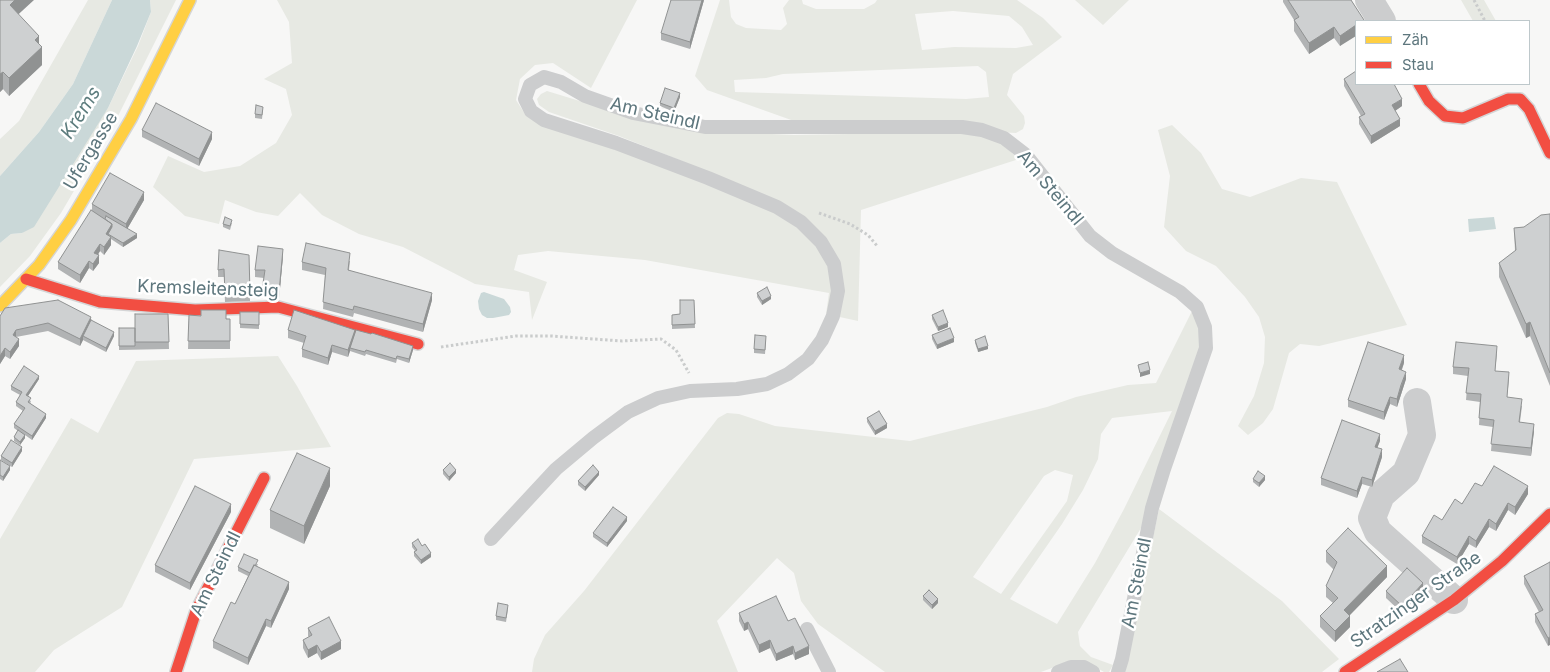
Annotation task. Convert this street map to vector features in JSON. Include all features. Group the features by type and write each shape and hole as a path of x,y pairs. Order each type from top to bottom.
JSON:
{"street":[{"name":"Ufergasse","path":"0,306 39,265 71,220 126,127 190,0"},
{"path":"1369,0 1381,20"},
{"path":"1420,85 1430,101 1445,116 1463,118 1508,99 1520,99 1529,109 1550,153"},
{"name":"Kremsleitensteig","path":"26,278 100,302 195,310 278,307 418,344"},
{"path":"1417,402 1422,435 1406,473 1382,495 1372,518 1378,532 1454,600"},
{"name":"Am Steindl","path":"176,672 196,611 264,478"},
{"name":"Stratzinger Straße","path":"1345,672 1454,600 1502,561 1549,517"}],"lane":[{"name":"Am Steindl","path":"491,539 556,470 593,438 628,412 658,398 690,390 737,389 767,384 788,374 808,359 822,340 833,316 838,291 834,264 821,242 801,222 777,207 708,178 616,143 544,120 531,111 525,99 530,85 544,77 561,82 585,96 633,113 705,127 962,127 982,130 1004,138 1026,155 1090,236 1112,253 1180,292 1197,307 1205,327 1206,348 1152,508 1118,672"},
{"path":"807,629 829,672"},
{"path":"1058,672 1071,667 1084,667 1094,672"}],"path":[{"path":"1474,0 1484,20"},
{"path":"815,211 850,224 868,235 878,246"},
{"path":"418,344 434,347 516,336 552,336 622,341 661,339 676,350 688,372 690,390"}],"shaded area":[{"path":"88,0 112,0 73,84 39,132 0,176 0,139 19,121"},
{"path":"150,0 176,0 119,114 61,213 30,256 0,287 0,243 11,234 22,233 108,108 138,46 151,12"},
{"path":"277,0 637,0 591,88 553,63 535,65 520,79 516,100 525,114 699,168 619,136 549,112 539,105 537,99 547,91 632,117 705,131 794,135 961,132 980,135 1002,144 1019,159 861,210 858,321 826,314 829,293 645,260 548,251 518,255 514,270 547,282 532,320 529,292 475,284 403,247 359,234 322,215 300,193 278,216 256,212 225,200 219,224 185,216 153,187 168,156 204,172 240,166 276,143 292,115 286,89 264,79 292,63 289,22"},
{"path":"720,0 729,0 731,17 736,24 746,28 781,30 787,24 783,8 789,0 802,0 803,4 816,9 864,9 877,0 1017,0 1043,18 1062,37 1013,74 1007,95 1024,116 1025,123 1023,129 1016,133 794,121 707,90 695,76","holes":["953,11 1009,16 1022,27 1033,45 1016,48 954,47 922,50 915,14","978,66 986,72 989,97 966,99 735,92 734,80 766,78 783,74"]},
{"path":"1075,0 1129,0 1103,25"},
{"path":"1461,0 1484,0 1495,20 1472,20"},
{"path":"1172,125 1201,153 1222,189 1250,197 1301,178 1337,182 1407,325 1319,346 1300,344 1289,353 1273,409 1263,423 1248,435 1238,426 1254,396 1264,363 1265,337 1259,317 1245,297 1216,266 1186,251 1164,227 1170,176 1158,130"},
{"path":"1192,311 1199,329 1200,348 1144,523 1078,632 1080,646 1091,657 1113,665 1109,672 1104,672 1085,661 1071,661 1041,672 885,672 818,624 801,601 794,573 777,558 717,621 738,672 532,672 534,659 545,635 584,591 718,418 727,413 739,414 775,426 910,441 1047,407 1076,397 1128,385 1156,383","holes":["1172,411 1095,563 1057,624 1010,599 1083,490 1098,459 1101,434 1112,418","1055,470 1073,475 1067,501 1001,594 973,577 1044,476"]},
{"path":"278,356 331,447 194,459 122,607 54,650 35,672 0,672 0,539 71,418 98,433 136,361"},
{"path":"1159,509 1282,601 1339,659 1322,672 1125,672"}],"water":[{"name":"Krems","path":"112,0 150,0 151,12 137,46 108,108 34,227 22,233 11,234 0,243 0,176 39,132 73,84"},
{"path":"1494,217 1496,229 1469,232 1468,219"},
{"path":"484,292 504,299 510,307 511,312 509,315 487,318 482,315 478,301 481,293"}],"building":[{"path":"0,0 15,0 10,5 39,36 35,40 42,47 9,78 3,72 0,74"},
{"path":"671,0 702,0 690,42 661,33"},
{"path":"1288,0 1351,0 1364,20 1355,20 1355,26 1340,36 1334,27 1309,43 1294,20 1299,17"},
{"path":"1355,72 1355,85 1395,85 1402,99 1392,105 1400,119 1371,136 1359,117 1365,114 1344,79"},
{"path":"665,88 680,93 674,108 660,103"},
{"path":"156,103 212,132 199,159 142,130"},
{"path":"256,105 263,107 262,115 255,114"},
{"path":"110,173 144,192 126,224 92,204"},
{"path":"91,210 112,224 106,234 111,237 104,247 100,244 94,253 99,255 93,264 89,261 80,275 58,262"},
{"path":"1550,214 1550,373 1530,322 1526,324 1499,263 1516,250 1514,228 1524,227 1541,215"},
{"path":"106,216 137,234 123,243 108,234 112,224 105,219"},
{"path":"225,217 232,220 230,226 223,224"},
{"path":"306,243 350,253 348,270 432,293 423,324 354,306 353,310 323,302 326,268 302,262"},
{"path":"258,246 283,249 279,292 262,290 265,270 255,270"},
{"path":"219,250 249,255 250,293 225,295 224,269 218,270"},
{"path":"767,287 771,296 762,301 757,293"},
{"path":"58,300 91,317 80,339 48,323 16,330 13,335 19,339 10,352 5,348 0,356 0,316 5,308"},
{"path":"680,300 694,300 695,324 672,325 672,315 680,314"},
{"path":"201,310 226,310 226,319 230,319 230,341 188,341 189,315 201,316"},
{"path":"294,310 355,330 348,350 332,345 328,358 302,349 306,336 288,330"},
{"path":"943,310 948,323 938,327 932,315"},
{"path":"240,312 259,312 259,325 240,324"},
{"path":"135,314 168,314 169,342 135,342"},
{"path":"91,320 114,332 106,348 83,336"},
{"path":"119,328 135,328 135,346 119,346"},
{"path":"950,328 954,338 937,345 932,335"},
{"path":"356,330 413,346 409,359 397,356 396,359 366,350 365,352 350,348"},
{"path":"755,335 766,336 765,350 754,349"},
{"path":"985,336 988,346 978,349 975,340"},
{"path":"1368,342 1404,355 1399,369 1406,372 1397,399 1390,397 1384,412 1348,400"},
{"path":"1456,342 1497,346 1495,371 1509,372 1507,397 1522,399 1519,422 1534,424 1531,448 1491,444 1494,420 1479,418 1481,394 1466,393 1469,368 1453,367"},
{"path":"1148,362 1150,370 1140,373 1138,365"},
{"path":"24,366 39,376 26,395 31,398 28,402 46,414 32,436 14,424 25,408 16,402 22,392 11,386"},
{"path":"879,411 887,424 875,431 867,418"},
{"path":"1342,420 1380,434 1375,447 1382,449 1372,480 1362,477 1357,491 1321,478"},
{"path":"18,430 25,435 20,442 14,437"},
{"path":"11,440 22,447 12,463 1,456"},
{"path":"297,453 330,468 304,526 270,510"},
{"path":"0,460 10,466 3,477 0,475"},
{"path":"450,463 456,470 449,477 443,470"},
{"path":"593,465 599,472 585,487 578,481"},
{"path":"1494,466 1528,486 1515,507 1508,503 1496,524 1489,519 1476,541 1469,536 1457,557 1422,536 1434,515 1442,520 1455,499 1462,504 1475,483 1482,486"},
{"path":"1258,471 1265,476 1259,483 1253,479"},
{"path":"195,486 231,504 190,583 155,565"},
{"path":"613,507 627,517 607,543 593,533"},
{"path":"1348,528 1387,566 1344,610 1350,616 1335,631 1320,616 1338,598 1326,586 1337,562 1326,551"},
{"path":"418,539 422,546 425,544 431,553 421,560 414,552 417,550 412,543"},
{"path":"244,554 258,560 250,573 238,567"},
{"path":"1550,562 1550,637 1548,638 1535,614 1543,610 1524,576"},
{"path":"254,565 289,582 271,621 266,619 248,658 213,641 231,602 235,604"},
{"path":"1407,568 1423,583 1402,606 1386,591"},
{"path":"929,590 938,599 932,605 923,596"},
{"path":"776,596 788,621 795,618 809,646 795,653 793,646 776,654 770,640 759,645 748,622 744,624 739,613"},
{"path":"498,603 508,605 506,618 496,616"},
{"path":"329,617 341,641 321,652 317,645 308,650 303,640 312,635 308,628"},
{"path":"1400,659 1408,672 1377,672"}],"traffic: slow":[{"path":"0,306 39,265 71,220 131,119 190,0"}],"traffic: jam":[{"path":"1420,85 1429,101 1445,116 1463,118 1508,99 1520,99 1529,109 1550,153"},
{"path":"26,279 100,302 195,310 278,307 418,344"},
{"path":"176,672 196,611 264,478"},
{"path":"1345,672 1454,600 1502,561 1550,514"}]}
